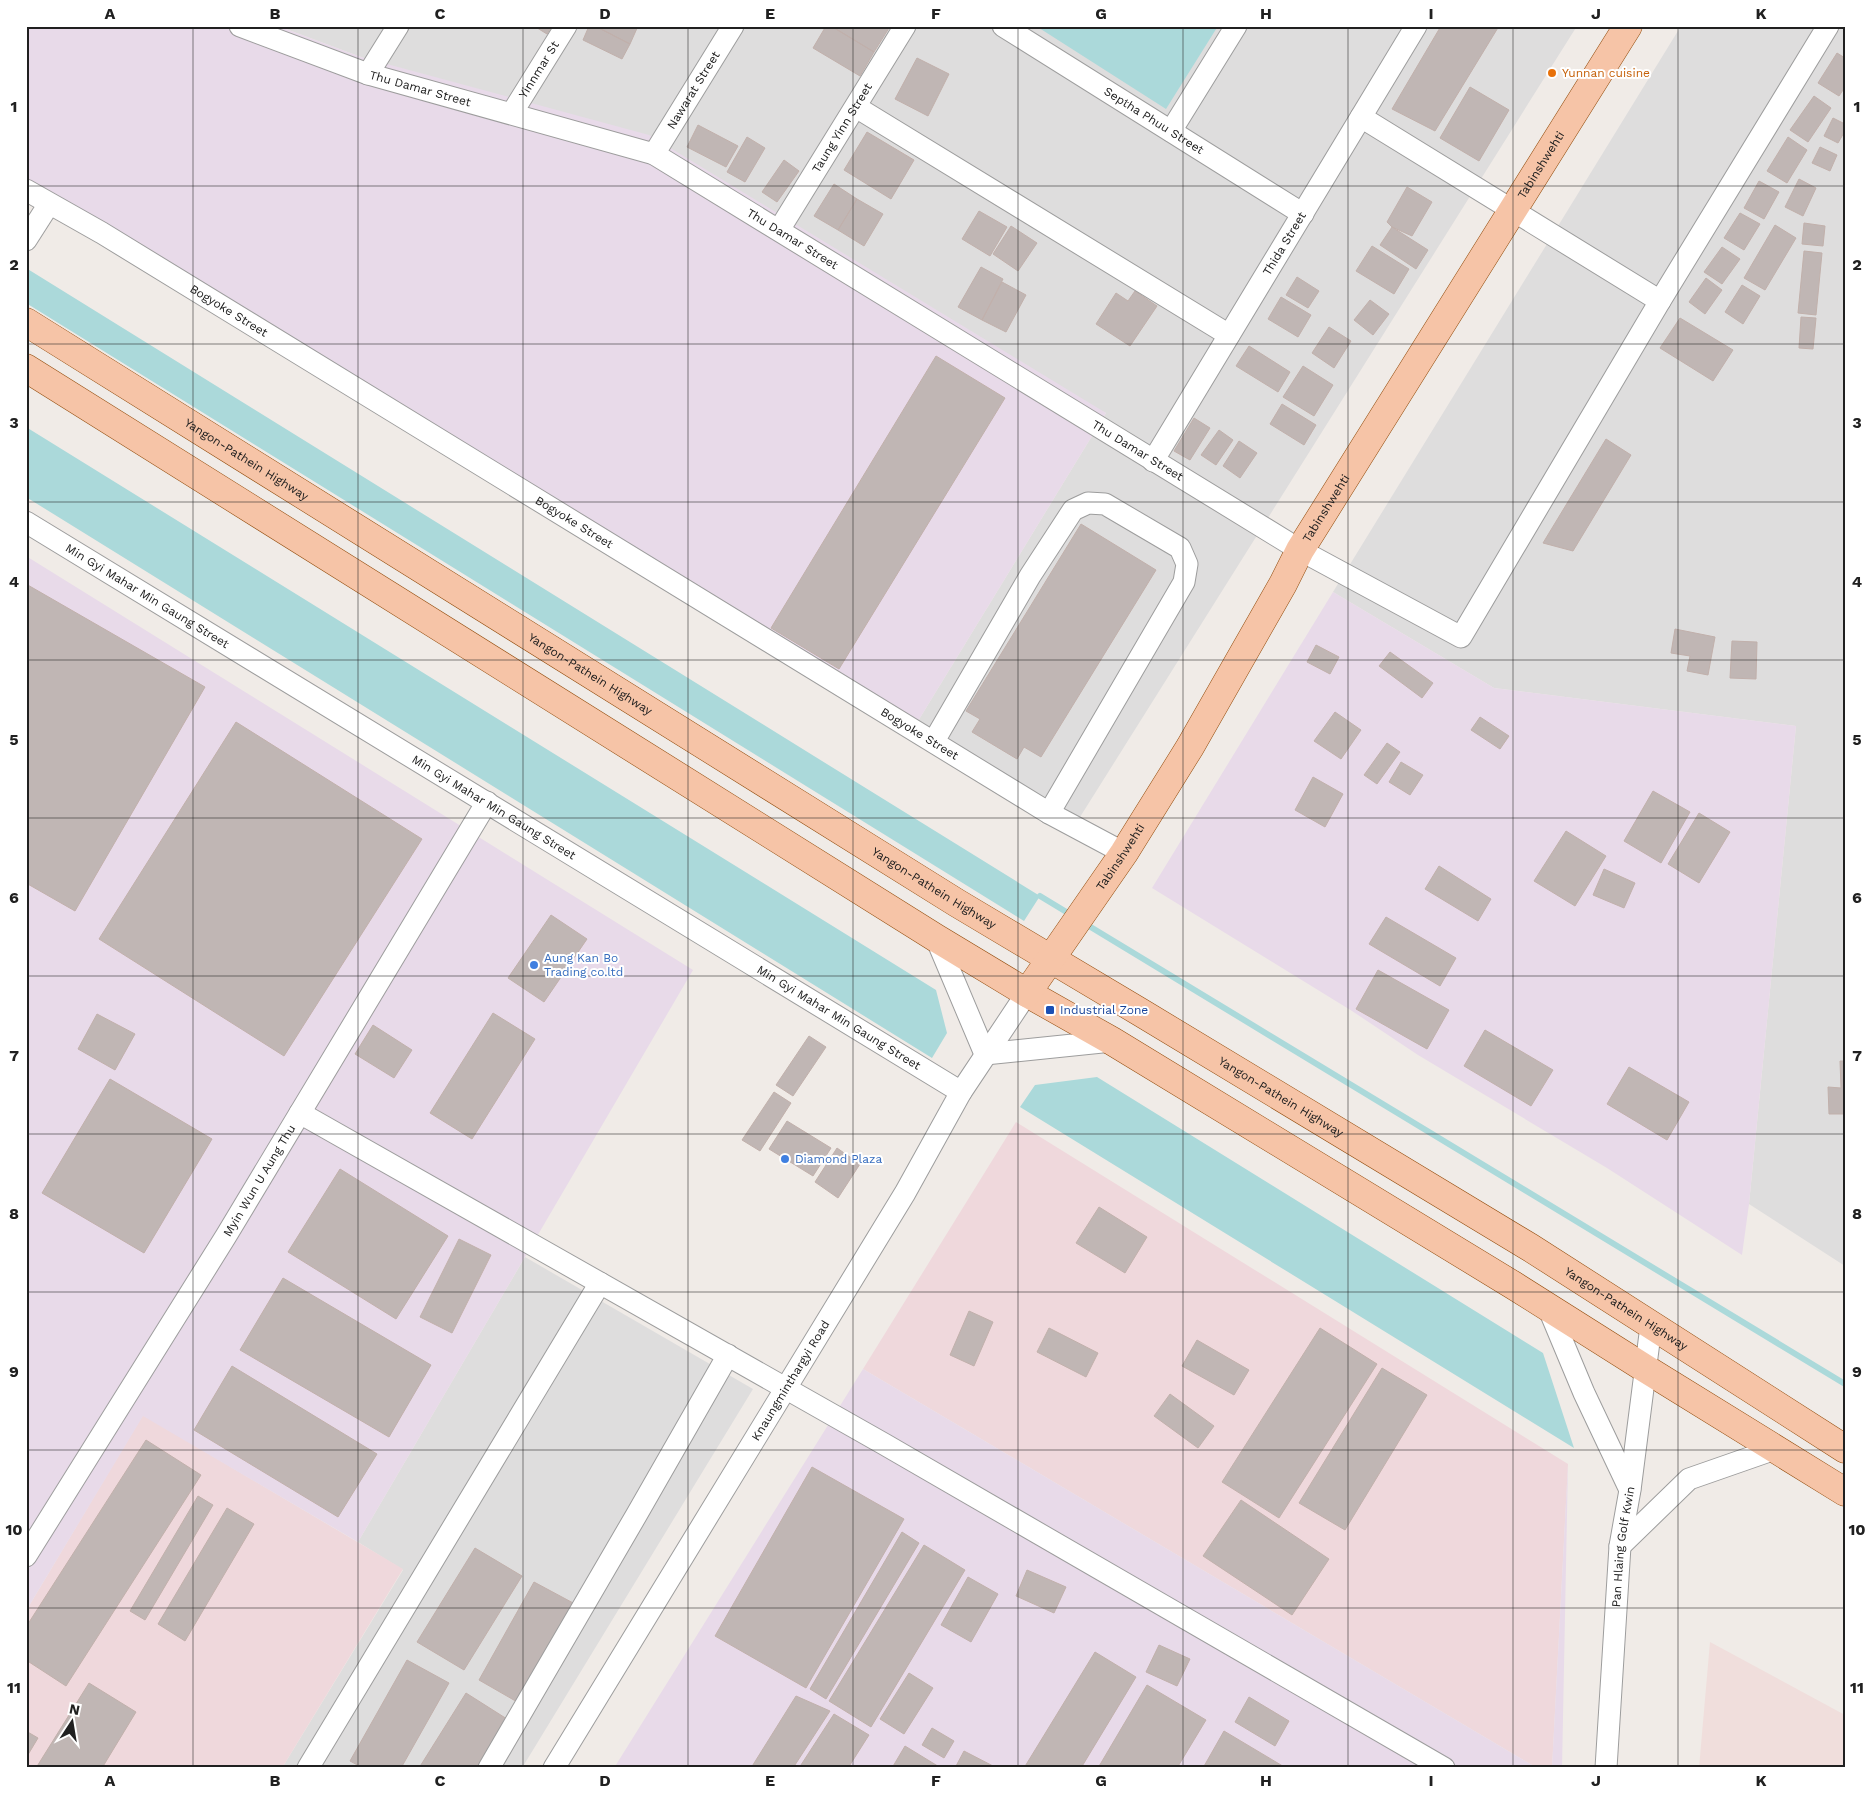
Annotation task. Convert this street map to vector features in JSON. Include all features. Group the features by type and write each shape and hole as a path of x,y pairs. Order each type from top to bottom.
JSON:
{"main road":[{"name":"Tabinshwehti","path":"1027,993 1124,853 1190,747 1283,584 1300,550 1628,26"},
{"name":"Yangon-Pathein Highway","path":"26,322 957,903 1514,1238 1845,1449"},
{"path":"26,368 936,938 1027,993 1112,1040 1548,1307 1845,1492"}],"street":[{"name":"Thu Damar Street","path":"240,26 368,74 654,154 1300,550 1461,637 1660,301"},
{"path":"368,74 398,26"},
{"name":"Yinnmar St","path":"512,113 566,26"},
{"name":"Nawarat Street","path":"654,154 733,26"},
{"name":"Taung Yinn Street","path":"779,230 905,26"},
{"name":"Septha Phuu Street","path":"1004,26 1303,214"},
{"path":"1171,131 1236,26"},
{"name":"Thida Street","path":"1153,461 1416,26"},
{"path":"1361,117 1660,301 1828,26"},
{"path":"856,107 1229,335"},
{"name":"Bogyoke Street","path":"26,190 102,233 1050,813 1124,853"},
{"path":"26,240 49,204"},
{"path":"934,741 1030,576 1073,510 1088,503 1105,504 1180,548 1187,564 1184,582 1050,813"},
{"name":"Min Gyi Mahar Min Gaung Street","path":"26,522 961,1092"},
{"name":"Myin Wun U Aung Thu","path":"26,1556 226,1236 487,802"},
{"path":"936,938 985,1054 1112,1040"},
{"name":"Knaungminthargyi Road","path":"554,1768 905,1192 961,1092 1027,993"},
{"path":"300,1113 728,1355 1444,1768"},
{"path":"308,1768 600,1283"},
{"path":"1548,1307 1584,1393 1630,1490"},
{"name":"Pan Hlaing Golf Kwin","path":"1606,1768 1620,1546 1630,1490 1651,1326"},
{"path":"489,1768 638,1514 728,1355"},
{"path":"1620,1546 1689,1479 1774,1449"}],"shaded area":[{"path":"26,26 278,26 361,57 649,135 1106,413 915,726 26,178"},
{"path":"278,26 1577,26 1075,825 915,726 1106,413 361,57"},
{"path":"1681,26 1845,26 1845,1266 1749,1204 1796,726 1494,688 1333,592"},
{"path":"26,556 693,970 358,1542 143,1416 26,1611"},
{"path":"1333,592 1494,688 1796,726 1749,1204 1742,1255 1607,1168 1418,1055 1352,1011 1152,888"},
{"path":"1016,1122 1568,1464 1552,1768 1537,1768 863,1369"},
{"path":"525,1257 753,1389 522,1768 282,1768 403,1570 358,1542"},
{"path":"863,1369 1537,1768 614,1768"},
{"path":"143,1415 403,1569 282,1768 26,1768 26,1611"},
{"path":"1568,1464 1562,1768 1552,1768"},
{"path":"1710,1642 1845,1715 1845,1768 1699,1768"}],"water":[{"path":"1036,26 1218,26 1166,109"},
{"path":"26,268 1040,896 1024,921 26,303"},
{"path":"26,427 936,990 947,1033 932,1058 26,497"},
{"path":"1097,1077 1543,1353 1574,1448 1020,1107 1035,1085"}],"building":[{"path":"534,26 552,26 547,34"},
{"path":"589,26 595,26 630,44 622,59 583,40"},
{"path":"595,26 638,26 630,44"},
{"path":"826,26 831,26 874,52 860,76 813,48"},
{"path":"831,26 887,26 889,28 874,52"},
{"path":"1441,26 1499,26 1435,131 1392,109"},
{"path":"1837,53 1845,58 1845,87 1839,96 1818,83"},
{"path":"917,58 949,74 928,116 895,99"},
{"path":"1470,87 1509,110 1479,161 1440,138"},
{"path":"1814,96 1831,108 1808,142 1790,130"},
{"path":"1833,118 1845,124 1845,131 1838,143 1824,136"},
{"path":"698,125 738,146 726,167 687,147"},
{"path":"867,132 914,160 891,199 844,170"},
{"path":"747,137 765,148 745,182 727,172"},
{"path":"1788,137 1807,150 1787,183 1767,171"},
{"path":"1820,147 1837,155 1830,171 1812,163"},
{"path":"784,160 799,171 777,202 762,192"},
{"path":"1799,179 1816,188 1803,216 1785,207"},
{"path":"1759,181 1779,192 1764,219 1744,208"},
{"path":"834,184 857,199 838,230 814,216"},
{"path":"1407,187 1432,202 1412,236 1392,227 1387,222"},
{"path":"857,199 883,214 864,246 838,230"},
{"path":"979,211 1007,227 990,256 962,239"},
{"path":"1740,213 1760,224 1744,250 1724,238"},
{"path":"1804,223 1825,226 1823,246 1802,244"},
{"path":"1775,225 1796,238 1765,290 1744,278"},
{"path":"1011,226 1037,243 1018,271 993,254"},
{"path":"1392,227 1428,250 1416,269 1380,245"},
{"path":"1372,246 1409,269 1394,294 1356,271"},
{"path":"1722,247 1740,259 1722,284 1704,272"},
{"path":"1804,251 1822,253 1816,315 1798,313"},
{"path":"981,267 1003,279 982,320 958,307"},
{"path":"1297,277 1319,291 1308,308 1286,295"},
{"path":"1706,278 1722,290 1705,314 1689,302"},
{"path":"1002,282 1026,295 1006,332 982,320"},
{"path":"1742,285 1760,296 1743,324 1725,312"},
{"path":"1135,291 1157,306 1130,346 1096,324 1116,293 1128,301"},
{"path":"1281,297 1311,315 1298,337 1268,319"},
{"path":"1370,300 1389,314 1373,335 1354,320"},
{"path":"1801,317 1816,318 1813,349 1799,348"},
{"path":"1680,318 1733,350 1713,381 1660,348"},
{"path":"1329,327 1351,341 1334,368 1312,353"},
{"path":"1249,346 1290,372 1278,392 1236,366"},
{"path":"936,356 1005,398 839,669 771,628"},
{"path":"1303,366 1333,385 1314,416 1283,397"},
{"path":"1282,404 1316,425 1304,445 1270,424"},
{"path":"1194,418 1210,428 1190,460 1174,451"},
{"path":"1219,430 1233,440 1216,465 1201,455"},
{"path":"1606,439 1631,455 1573,551 1543,543"},
{"path":"1239,441 1257,453 1240,478 1223,466"},
{"path":"1081,524 1156,570 1041,757 1024,747 1017,759 972,732 980,719 966,711"},
{"path":"26,584 205,687 75,911 26,883"},
{"path":"1675,629 1715,637 1708,675 1687,671 1690,656 1671,653"},
{"path":"1732,641 1757,642 1756,679 1730,678"},
{"path":"1316,645 1339,657 1330,674 1307,662"},
{"path":"1390,652 1433,683 1422,698 1379,666"},
{"path":"1335,712 1361,730 1341,759 1314,741"},
{"path":"1480,717 1509,736 1500,749 1471,730"},
{"path":"236,722 422,839 284,1056 99,939"},
{"path":"1387,743 1400,752 1377,784 1364,775"},
{"path":"1401,762 1423,775 1410,795 1389,782"},
{"path":"1313,777 1343,794 1325,827 1295,810"},
{"path":"1653,791 1690,812 1661,863 1624,841"},
{"path":"1699,813 1730,832 1699,883 1668,864"},
{"path":"1566,831 1606,856 1575,906 1534,881"},
{"path":"1439,866 1491,899 1478,921 1425,889"},
{"path":"1604,869 1635,883 1624,908 1593,895"},
{"path":"551,915 587,939 544,1002 508,978"},
{"path":"1386,917 1456,958 1440,986 1369,944"},
{"path":"1378,970 1449,1010 1427,1049 1356,1009"},
{"path":"493,1013 535,1039 472,1139 430,1113"},
{"path":"97,1014 135,1034 115,1070 78,1049"},
{"path":"373,1025 412,1050 394,1078 355,1054"},
{"path":"1485,1030 1553,1070 1531,1106 1464,1066"},
{"path":"809,1036 826,1047 793,1096 776,1085"},
{"path":"1840,1061 1845,1061 1845,1114 1829,1114 1828,1087 1841,1088"},
{"path":"1629,1067 1689,1102 1667,1140 1607,1104"},
{"path":"110,1079 212,1139 144,1253 42,1193"},
{"path":"774,1092 791,1103 760,1151 742,1140"},
{"path":"787,1121 831,1148 813,1176 769,1149"},
{"path":"837,1148 860,1164 838,1198 815,1182"},
{"path":"340,1169 448,1236 396,1319 288,1252"},
{"path":"1099,1207 1147,1237 1125,1273 1076,1243"},
{"path":"459,1239 491,1255 452,1333 420,1317"},
{"path":"283,1278 431,1365 389,1437 240,1350"},
{"path":"969,1311 993,1322 974,1366 950,1355"},
{"path":"1049,1328 1098,1353 1086,1377 1037,1352"},
{"path":"1320,1328 1377,1364 1279,1518 1222,1482"},
{"path":"1197,1340 1249,1370 1234,1395 1182,1366"},
{"path":"232,1366 377,1454 338,1517 194,1430"},
{"path":"1382,1368 1427,1395 1345,1530 1299,1503"},
{"path":"1170,1394 1214,1426 1198,1448 1154,1416"},
{"path":"146,1440 201,1475 66,1686 26,1660 26,1627"},
{"path":"812,1467 904,1519 806,1688 715,1636"},
{"path":"198,1496 213,1505 145,1620 130,1611"},
{"path":"1241,1500 1329,1559 1292,1615 1203,1556"},
{"path":"227,1508 254,1524 185,1641 158,1624"},
{"path":"902,1532 919,1543 826,1699 810,1689"},
{"path":"924,1545 965,1570 871,1727 829,1701"},
{"path":"475,1548 522,1576 464,1670 417,1642"},
{"path":"1027,1570 1066,1587 1054,1613 1016,1596"},
{"path":"968,1577 998,1594 971,1642 941,1625"},
{"path":"534,1582 575,1604 519,1703 479,1680"},
{"path":"1159,1645 1190,1659 1177,1686 1146,1672"},
{"path":"1095,1652 1136,1677 1081,1768 1024,1768"},
{"path":"407,1660 449,1683 401,1768 363,1768 350,1761"},
{"path":"909,1673 933,1688 904,1734 880,1719"},
{"path":"89,1683 136,1712 102,1768 36,1768"},
{"path":"1147,1685 1206,1720 1177,1768 1098,1768"},
{"path":"466,1693 507,1719 476,1768 419,1768"},
{"path":"796,1696 830,1711 793,1768 751,1768"},
{"path":"1249,1697 1289,1721 1275,1746 1235,1722"},
{"path":"834,1714 869,1735 848,1768 799,1768"},
{"path":"932,1728 954,1741 944,1758 922,1745"},
{"path":"26,1731 38,1738 26,1758"},
{"path":"1224,1731 1286,1768 1203,1768"},
{"path":"905,1746 941,1768 892,1768"},
{"path":"964,1751 993,1766 992,1768 955,1768"}],"waterway":[{"path":"1040,896 1073,916"},
{"path":"1084,923 1845,1384"}],"place":[{"name":"Yunnan cuisine","path":"1552,73"},
{"name":"Aung Kan Bo Trading co.ltd","path":"534,965"},
{"name":"Industrial Zone","path":"1050,1010"},
{"name":"Diamond Plaza","path":"785,1159"}]}
